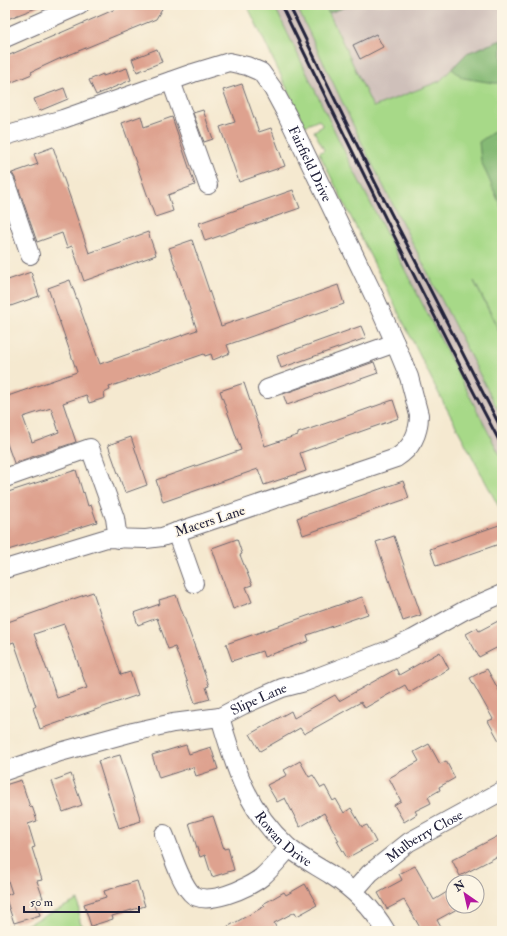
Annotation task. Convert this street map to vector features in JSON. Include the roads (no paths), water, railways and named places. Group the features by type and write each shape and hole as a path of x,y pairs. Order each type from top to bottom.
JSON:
{"street":[{"path":"5,38 80,5"},
{"name":"Fairfield Drive","path":"5,136 63,119 229,62 247,66 261,72 274,90 287,115 372,291 409,377 419,415 419,422 416,435 408,449"},
{"path":"171,81 208,185"},
{"path":"5,180 30,255"},
{"path":"267,389 395,343"},
{"path":"5,478 90,448 115,518 118,539"},
{"name":"Macers Lane","path":"5,569 107,538 146,539 162,537 396,458 408,449"},
{"path":"176,532 194,583"},
{"name":"Slipe Lane","path":"5,771 60,752 133,732 173,723 220,717 282,688 305,682 391,649 413,639 465,610 502,594"},
{"name":"Rowan Drive","path":"220,717 235,767 251,802 268,826 289,848 354,891 378,919 386,931"},
{"name":"Mulberry Close","path":"354,891 370,873 409,842 502,791"},
{"path":"164,834 182,878 191,894 204,899 229,894 253,884 271,868 289,848"}],"railway":[{"path":"281,5 417,282 502,446"},
{"path":"289,5 375,182 502,430"}]}
